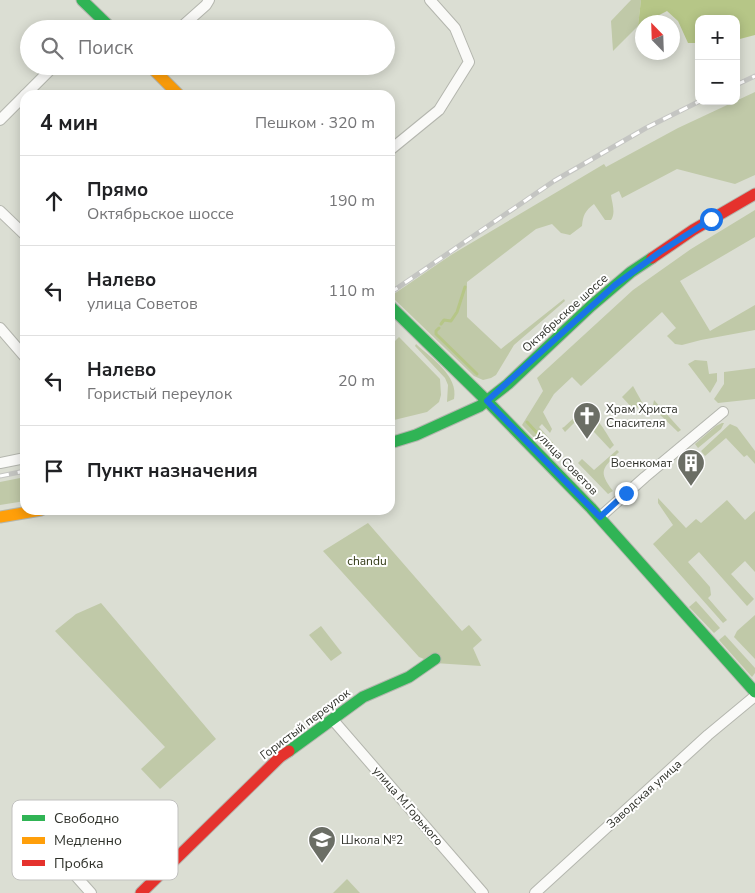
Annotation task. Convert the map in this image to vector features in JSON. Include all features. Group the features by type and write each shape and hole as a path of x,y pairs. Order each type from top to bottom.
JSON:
{"street":[{"path":"82,0 102,19"},
{"path":"189,20 209,0"},
{"path":"395,146 440,110 468,62 455,28 430,0"},
{"path":"30,90 45,75"},
{"path":"159,75 174,90"},
{"path":"0,120 20,100"},
{"name":"Октябрьское шоссе","path":"395,441 416,435 472,411 487,401 631,272 687,234 755,194"},
{"path":"0,211 20,229"},
{"name":"улица Советов","path":"395,311 487,401 600,517 755,692"},
{"path":"0,328 20,350"},
{"path":"600,517 724,412"},
{"path":"0,463 20,459"},
{"path":"0,517 20,514"},
{"name":"Гористый переулок","path":"178,857 279,758 363,697 410,677 434,660"},
{"name":"Заводская улица","path":"535,893 708,735 755,696"},
{"name":"улица М.Горького","path":"333,720 483,893"},
{"path":"80,880 92,893"},
{"name":"Гористый переулок","path":"141,893 154,880"}],"green space":[{"path":"631,0 641,0 639,15 635,15 635,29 613,51 611,21"},
{"path":"755,92 755,175 735,184 677,169 622,198 619,191 611,195 613,211 611,220 605,220 594,204 585,213 582,226 570,235 561,233 552,224 536,229 467,282 467,317 501,349 564,299 565,301 514,345 496,375 491,378 483,380 474,376 395,300 395,293 451,255 604,164 606,167 678,128 727,105 740,105 740,99"},
{"path":"755,210 755,237 680,281 710,331 755,305 755,330 682,345 675,344 667,336 676,328 662,312 581,386 572,377 554,394 543,412 552,429 550,433 542,424 539,427 555,445 548,452 522,425 543,391 537,378 633,290 691,249"},
{"path":"399,337 440,379 441,395 439,402 427,412 395,420 395,341"},
{"path":"416,344 436,361 448,375 454,391 454,399 447,402 448,385 445,378 415,346"},
{"path":"695,360 707,361 709,374 717,373 717,381 710,393 688,364"},
{"path":"755,368 755,399 718,403 714,399 724,384 724,372"},
{"path":"633,386 643,404 634,410 622,397"},
{"path":"654,400 681,430 678,432 654,409"},
{"path":"585,412 594,417 605,431 614,445 610,449 580,417 565,432 562,428 577,415"},
{"path":"724,423 721,429 698,448 695,444"},
{"path":"730,424 737,427 755,451 755,464 747,455 744,457 726,438 705,456 701,451"},
{"path":"617,450 619,452 604,470 605,479 613,491 608,494 578,463 582,459 594,470"},
{"path":"20,478 20,502 0,505 0,482"},
{"path":"658,498 686,528 696,519 701,523 727,500 745,520 755,511 755,572 745,561 731,574 754,599 747,606 699,552 688,562 710,587 711,595 708,598 727,620 723,623 653,544 673,525 658,503"},
{"name":"chandu","path":"368,523 462,631 469,625 482,640 473,648 481,666 434,663 419,657 323,551"},
{"path":"696,601 720,628 714,633 689,607"},
{"path":"101,603 216,739 160,789 141,769 165,747 55,631 76,614"},
{"path":"755,615 755,659 734,637 737,631"},
{"path":"321,626 342,653 331,661 309,635"},
{"path":"725,635 755,668 755,673 752,677 719,640"},
{"path":"347,879 360,893 333,893"}],"shaded area":[{"path":"641,0 755,0 755,35 740,39 740,15 695,15 695,43 688,43 680,25 680,15 671,15 667,11 659,15 639,15"}],"waterway":[{"path":"441,324 444,320 451,321 457,312 465,287"},
{"path":"439,328 436,334 477,374"},
{"path":"527,422 550,447"}],"railway":[{"path":"740,83 755,76"},
{"path":"395,290 554,181 646,128 695,104"},
{"path":"0,476 20,472"}],"traffic: fast":[{"path":"82,0 103,20"},
{"path":"395,441 416,435 480,406 508,384 591,306 631,272 652,258"},
{"path":"395,311 487,401 591,508 755,692"},
{"path":"289,751 363,697 409,677 435,659"}],"traffic: slow":[{"path":"159,75 174,90"},
{"path":"0,517 20,514"}],"traffic: jam":[{"path":"652,258 693,230 755,194"},
{"path":"178,857 280,757 289,751"},
{"path":"141,893 154,880"}],"place":[{"name":"Храм Христа Спасителя","path":"587,440"},
{"name":"Военкомат","path":"691,487"},
{"name":"Школа №2","path":"322,864"}],"route":[{"path":"626,493 600,517 487,401 631,272 711,219"}]}
